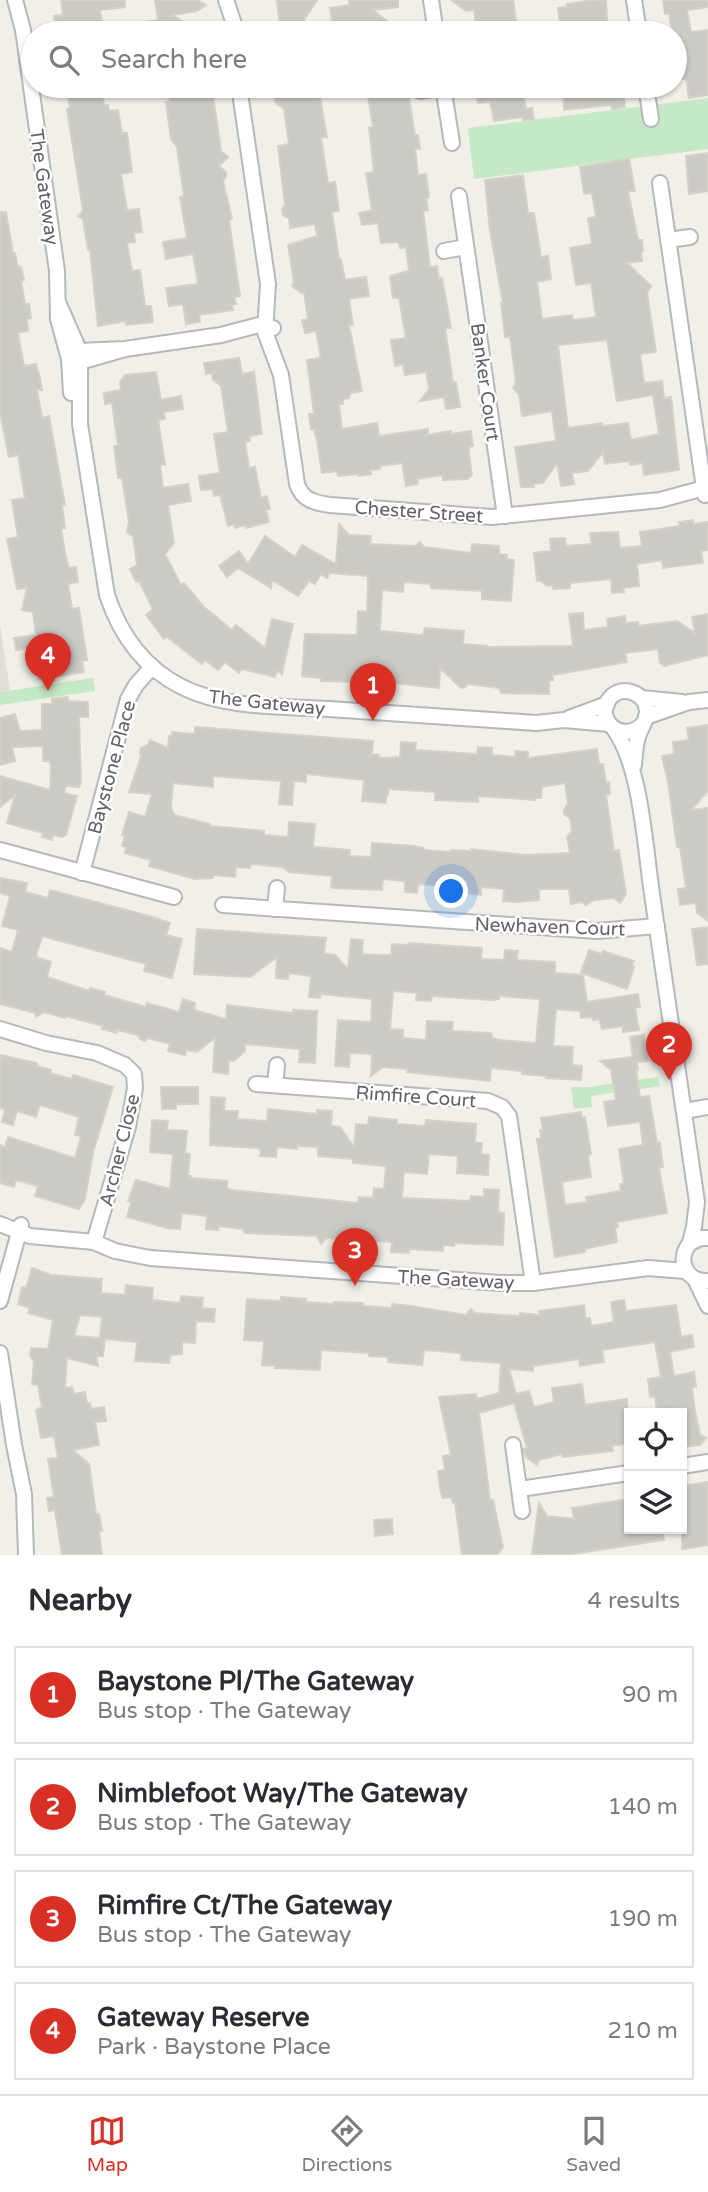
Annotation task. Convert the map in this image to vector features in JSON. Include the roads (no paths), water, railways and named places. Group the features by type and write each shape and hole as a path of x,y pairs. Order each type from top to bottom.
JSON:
{"street":[{"name":"The Gateway","path":"15,0 21,22"},
{"name":"The Gateway","path":"24,21 26,0"},
{"path":"224,21 225,0"},
{"path":"225,0 233,21"},
{"path":"431,0 434,21"},
{"path":"634,0 637,21"},
{"name":"The Gateway","path":"33,98 57,271 61,330 76,357 73,408 80,424 107,595 129,641 152,667 181,687 230,701 536,723 564,720 612,726"},
{"name":"Chester Street","path":"241,98 268,284 274,303 268,329 279,345 295,474 299,491 306,498 330,505 505,516 660,500 706,491"},
{"path":"445,98 452,143"},
{"path":"648,98 651,119"},
{"path":"660,183 706,491"},
{"name":"Banker Court","path":"459,196 505,516"},
{"path":"668,240 690,237"},
{"path":"444,251 466,247"},
{"path":"76,357 222,335 244,337 268,329"},
{"name":"Baystone Place","path":"82,873 128,699 152,667"},
{"path":"708,700 690,702 642,698 629,691 622,691 607,704 606,718 623,741 633,770 697,1202 694,1227 682,1259 696,1277 708,1306"},
{"path":"633,770 638,737 647,710 642,698"},
{"path":"612,726 626,733 638,729 645,720 690,702"},
{"name":"The Gateway","path":"564,720 607,704"},
{"path":"0,850 174,897"},
{"path":"275,909 277,888"},
{"name":"Newhaven Court","path":"223,905 597,931 657,926"},
{"name":"Archer Close","path":"0,1029 46,1043 97,1053 125,1065 134,1074 135,1088 128,1127 96,1238"},
{"path":"275,1085 277,1065"},
{"name":"Rimfire Court","path":"256,1084 488,1101 502,1107 509,1116 533,1283"},
{"path":"684,1111 708,1107"},
{"path":"697,1202 708,1223"},
{"name":"The Gateway","path":"0,1214 20,1229"},
{"name":"The Gateway","path":"0,1224 38,1237 96,1238 115,1251 164,1259 500,1283 533,1283 648,1268 696,1277"},
{"path":"0,1301 20,1229"},
{"name":"The Gateway","path":"648,1268 701,1238 708,1238"},
{"path":"0,1361 13,1446 24,1494 26,1555"},
{"path":"513,1445 522,1511"},
{"path":"687,1465 708,1462"},
{"path":"520,1489 624,1475"}],"place":[{"name":"Gateway Reserve","path":"48,691"},
{"name":"Baystone Pl/The Gateway","path":"373,721"},
{"name":"Nimblefoot Way/The Gateway","path":"669,1080"},
{"name":"Rimfire Ct/The Gateway","path":"355,1286"}]}
